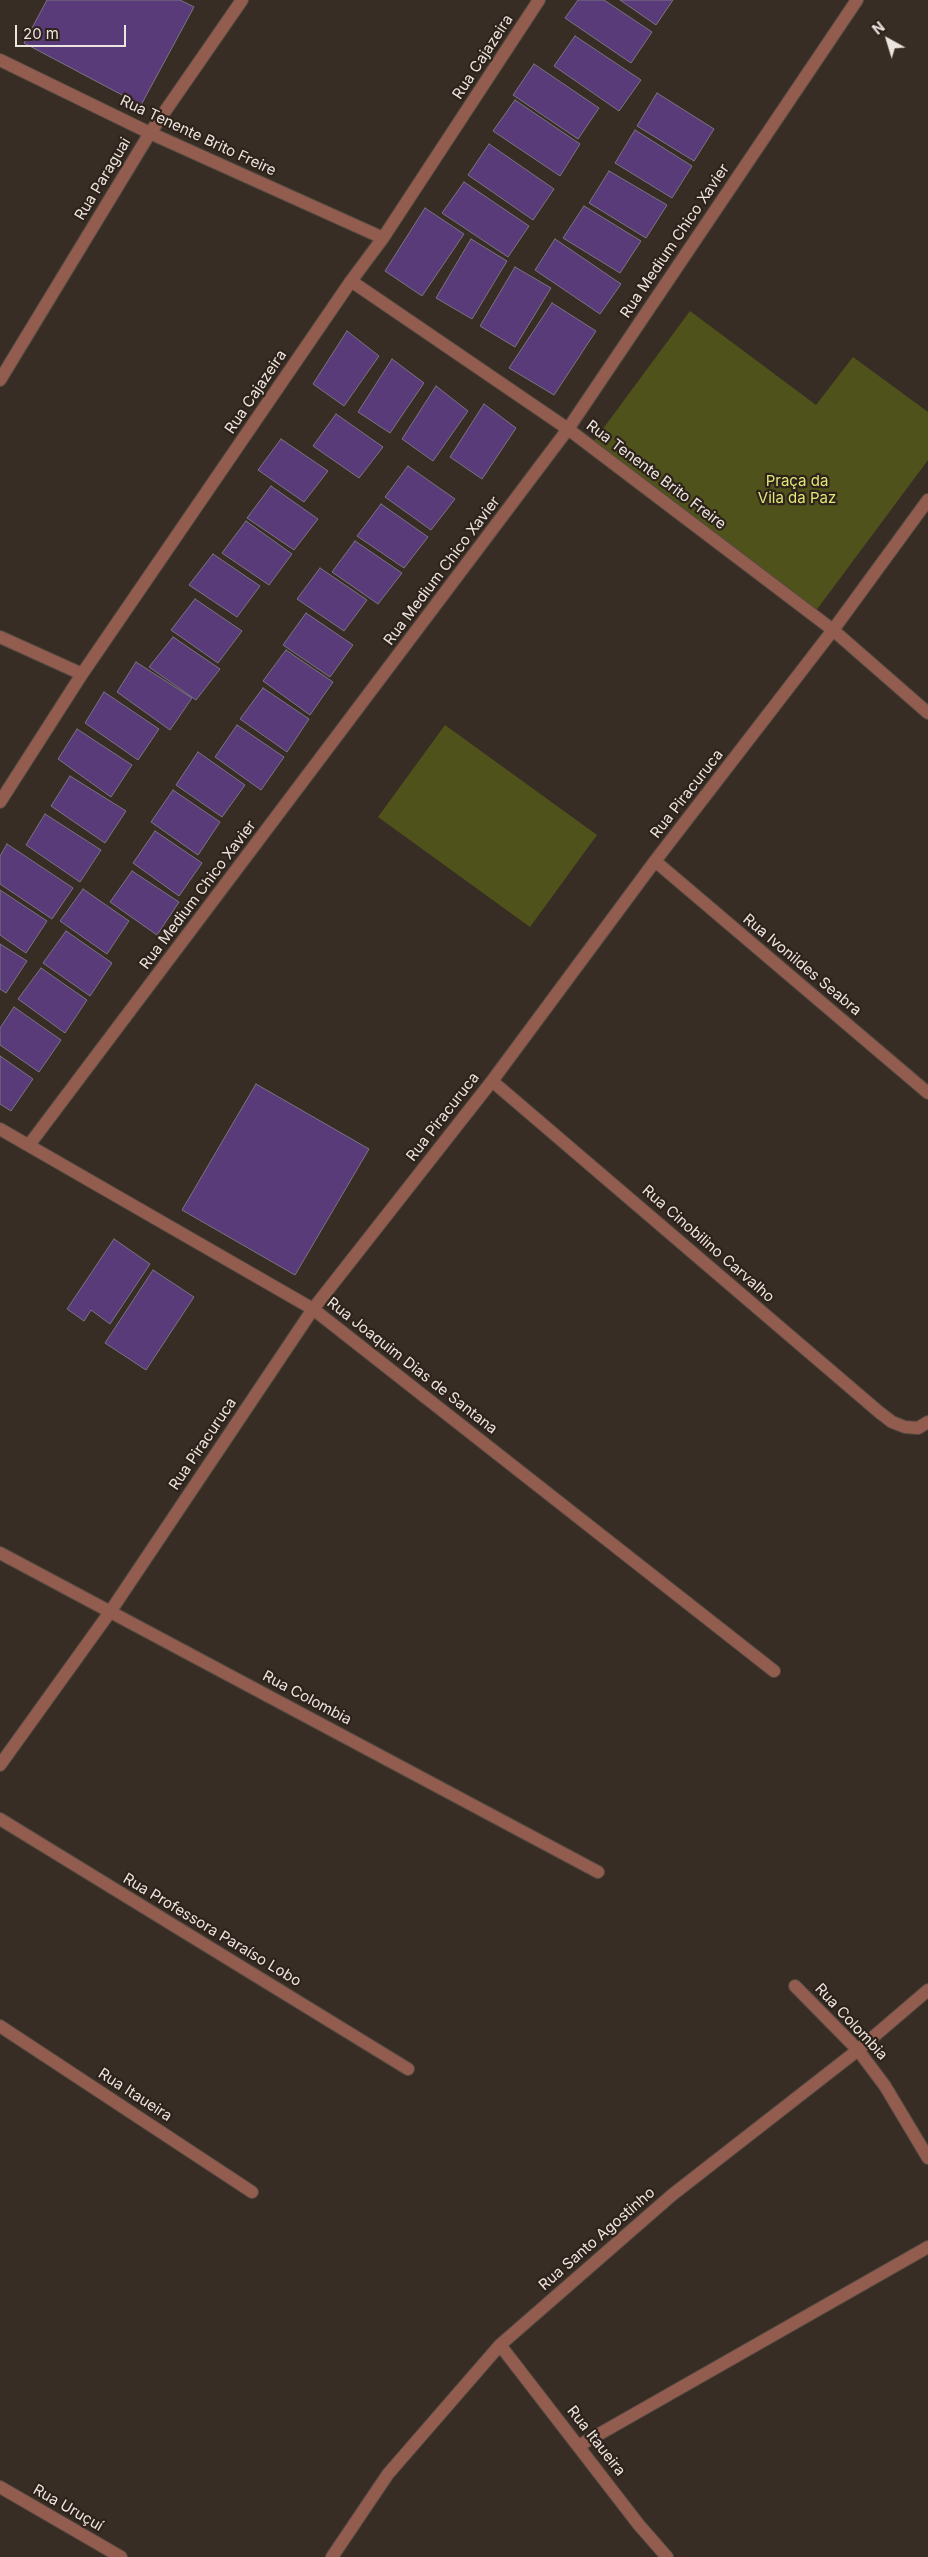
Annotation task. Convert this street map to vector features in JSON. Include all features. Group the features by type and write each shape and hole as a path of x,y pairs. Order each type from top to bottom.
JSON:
{"street":[{"name":"Rua Paraguai","path":"0,380 150,134 242,0"},
{"name":"Rua Cajazeira","path":"0,802 82,674 351,281 383,238 539,0"},
{"name":"Rua Medium Chico Xavier","path":"29,1145 568,429 857,0"},
{"name":"Rua Tenente Brito Freire","path":"0,60 150,134 383,238"},
{"name":"Rua Tenente Brito Freire","path":"351,281 568,429 833,630 928,712"},
{"name":"Rua Piracuruca","path":"0,1765 110,1612 313,1309 492,1081 655,861 833,630 928,500"},
{"path":"0,637 82,674"},
{"name":"Rua Ivonildes Seabra","path":"655,861 928,1093"},
{"name":"Rua Cinobilino Carvalho","path":"492,1081 879,1412 892,1422 905,1427 918,1428 928,1422"},
{"name":"Rua Joaquim Dias de Santana","path":"0,1128 313,1309 774,1671"},
{"name":"Rua Colombia","path":"0,1553 598,1872"},
{"name":"Rua Professora Paraíso Lobo","path":"0,1819 408,2069"},
{"name":"Rua Colombia","path":"795,1986 858,2050 886,2086 928,2158"},
{"name":"Rua Santo Agostinho","path":"332,2557 388,2474 500,2345 672,2195 858,2050 928,1990"},
{"name":"Rua Itaueira","path":"0,2026 252,2192"},
{"path":"580,2445 928,2247"},
{"name":"Rua Itaueira","path":"500,2345 667,2557"},
{"name":"Rua Uruçuí","path":"0,2486 120,2557"}],"green space":[{"name":"Praça da Vila da Paz","path":"690,311 816,405 853,357 928,412 928,460 815,612 591,445"},
{"path":"445,725 597,835 530,927 378,817"}],"building":[{"path":"47,0 180,0 194,7 141,105 24,43"},
{"path":"578,0 604,0 652,32 631,63 565,18"},
{"path":"620,0 673,0 656,25"},
{"path":"575,36 641,80 619,111 554,66"},
{"path":"534,64 599,108 578,139 513,95"},
{"path":"657,93 714,129 694,161 637,126"},
{"path":"515,100 580,144 560,176 493,131"},
{"path":"635,130 692,166 672,198 615,163"},
{"path":"489,144 554,189 533,220 468,175"},
{"path":"609,171 667,205 646,238 589,203"},
{"path":"464,182 529,226 508,257 442,213"},
{"path":"584,206 641,241 620,273 563,238"},
{"path":"425,208 464,234 422,296 385,271"},
{"path":"471,239 507,261 472,319 436,298"},
{"path":"555,239 621,284 600,314 535,270"},
{"path":"515,267 551,288 515,347 480,326"},
{"path":"552,303 596,331 554,395 509,368"},
{"path":"347,331 379,356 344,406 313,384"},
{"path":"392,359 424,383 390,433 358,412"},
{"path":"436,386 468,411 433,461 402,439"},
{"path":"484,404 516,428 482,479 450,457"},
{"path":"336,414 383,447 359,478 313,446"},
{"path":"281,439 328,471 304,502 258,470"},
{"path":"408,466 455,499 431,530 385,497"},
{"path":"271,486 318,519 294,550 247,518"},
{"path":"381,504 428,537 404,568 357,536"},
{"path":"246,521 292,554 269,585 222,553"},
{"path":"355,541 402,573 378,604 332,572"},
{"path":"213,554 260,586 237,617 189,585"},
{"path":"320,568 367,600 344,631 297,599"},
{"path":"195,599 242,631 218,663 171,630"},
{"path":"306,613 353,645 330,677 283,645"},
{"path":"173,637 220,669 196,700 149,667"},
{"path":"286,650 333,682 310,715 263,681"},
{"path":"136,662 192,698 170,730 117,692"},
{"path":"263,688 309,719 287,752 240,719"},
{"path":"104,692 159,729 138,760 85,723"},
{"path":"237,725 284,757 261,790 215,757"},
{"path":"77,729 132,765 111,797 58,759"},
{"path":"198,752 245,785 222,817 176,785"},
{"path":"70,776 126,811 105,843 51,806"},
{"path":"173,790 220,822 198,855 151,822"},
{"path":"45,814 101,850 80,882 26,845"},
{"path":"155,831 202,863 179,896 133,863"},
{"path":"7,844 73,888 52,919 0,884 0,856"},
{"path":"132,871 179,902 157,935 110,902"},
{"path":"83,889 129,921 107,954 60,921"},
{"path":"0,890 47,921 26,953 0,935"},
{"path":"66,931 112,963 90,996 43,963"},
{"path":"0,944 27,961 6,993 0,989"},
{"path":"41,968 87,1000 65,1033 18,999"},
{"path":"14,1007 61,1040 39,1072 0,1045 0,1028"},
{"path":"0,1056 33,1079 11,1111 0,1104"},
{"path":"256,1084 369,1149 295,1275 182,1210"},
{"path":"114,1239 150,1264 110,1324 91,1310 84,1321 67,1309"},
{"path":"153,1270 194,1297 146,1370 105,1343"}]}
